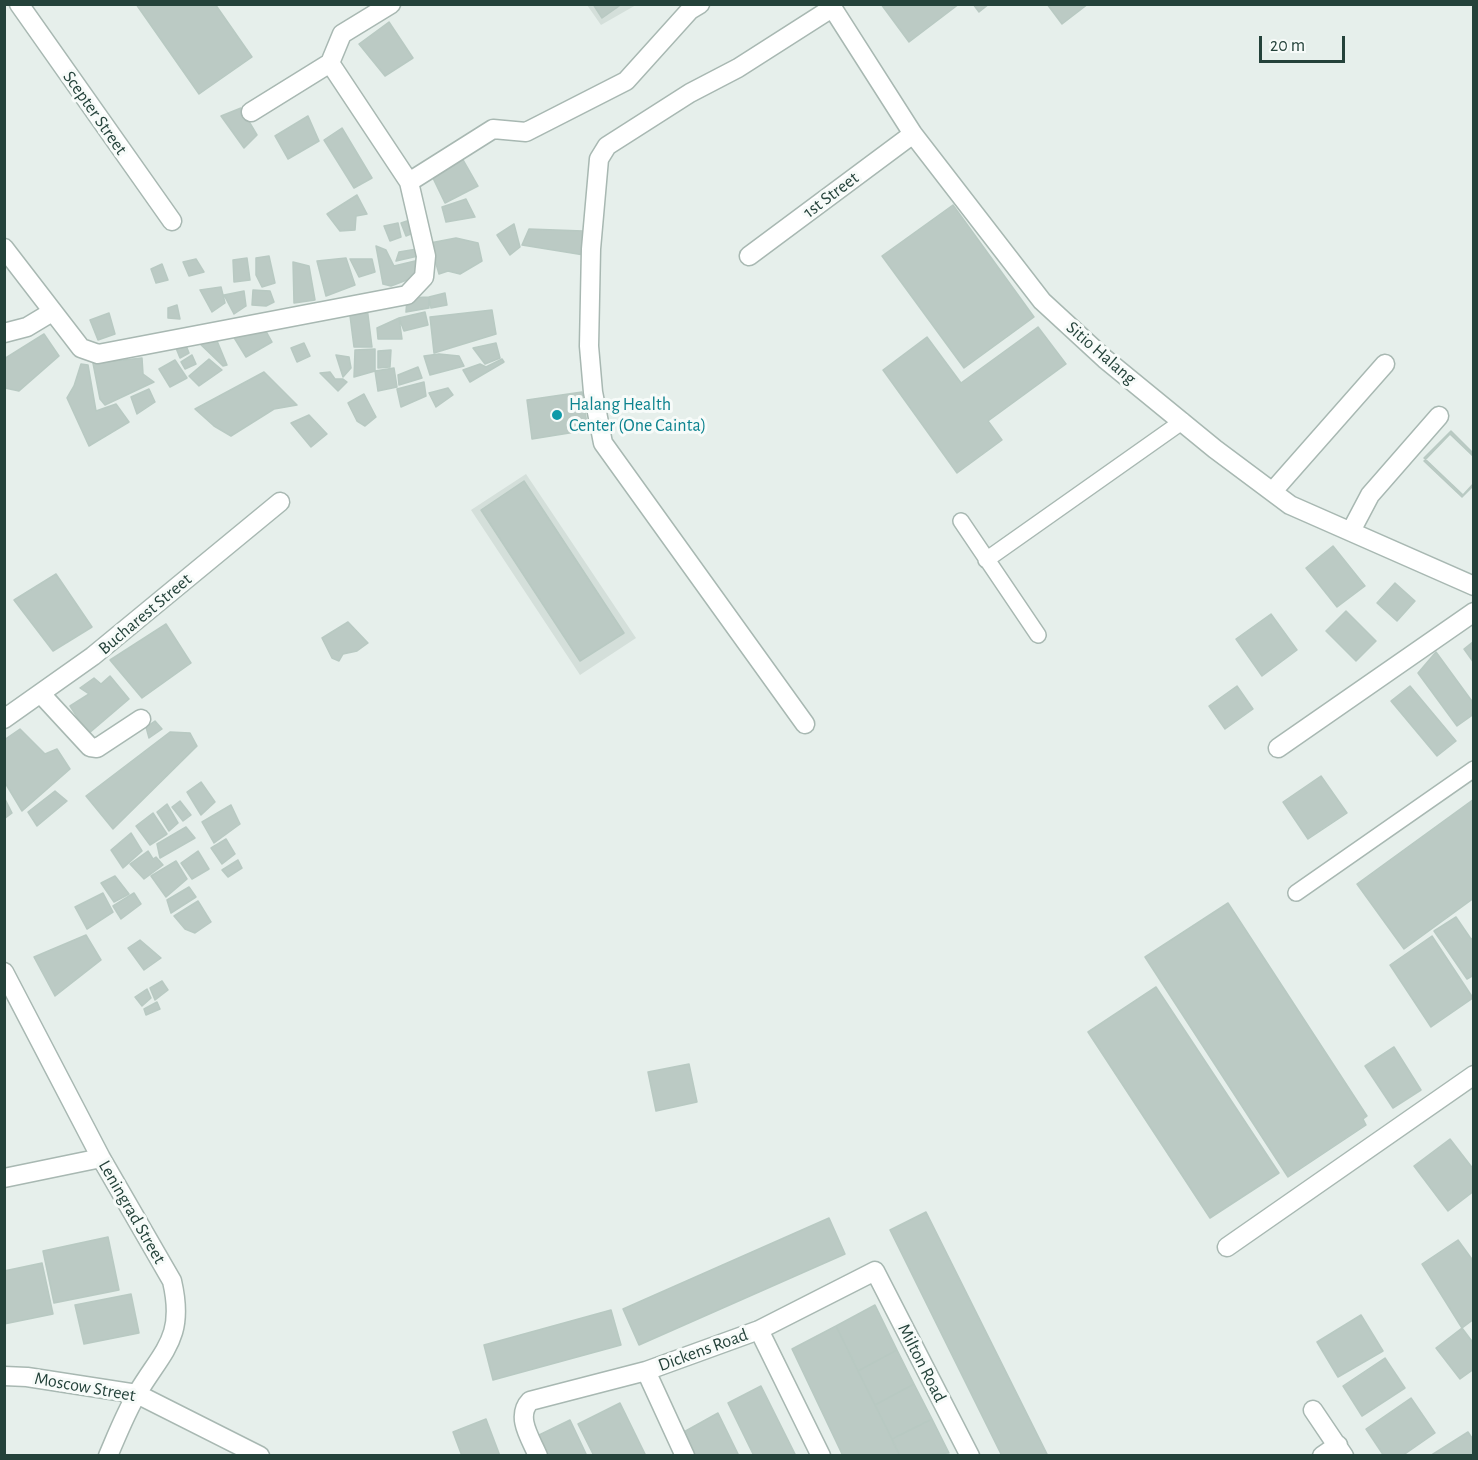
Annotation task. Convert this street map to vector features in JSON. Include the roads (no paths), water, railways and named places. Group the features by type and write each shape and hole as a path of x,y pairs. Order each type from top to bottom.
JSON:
{"street":[{"name":"Scepter Street","path":"19,4 172,221"},
{"path":"251,112 330,63 342,33 391,4"},
{"path":"409,182 493,129 526,132 626,81 690,10 700,4"},
{"path":"805,724 603,443 593,392 589,346 591,249 599,159 607,146 690,93 721,78 831,6"},
{"name":"Sitio Halang","path":"831,6 913,134 1042,301 1105,359 1183,420 1215,449 1290,505 1473,586"},
{"path":"4,248 81,348 98,354 407,295 424,276 426,256 409,182 330,63"},
{"name":"1st Street","path":"749,256 913,134"},
{"path":"4,333 27,327 52,312"},
{"path":"1273,491 1385,364"},
{"path":"1351,531 1370,495 1439,416"},
{"name":"Bucharest Street","path":"4,719 93,656 280,502"},
{"path":"1278,748 1473,612"},
{"path":"41,694 90,747 98,748 141,719"},
{"name":"Leningrad Street","path":"4,972 13,1008 172,1281 176,1317 171,1342 137,1394 108,1455"},
{"path":"1227,1247 1473,1075"},
{"path":"4,1178 101,1158"},
{"name":"Dickens Road","path":"538,1455 522,1418 524,1407 530,1401 646,1371 759,1330 874,1271"},
{"name":"Milton Road","path":"874,1271 970,1455"},
{"path":"759,1330 821,1455"},
{"path":"646,1371 685,1455"},
{"name":"Moscow Street","path":"4,1376 27,1377 137,1394 260,1455"},
{"path":"1313,1410 1341,1450 1322,1455"}],"lane":[{"path":"986,560 1183,420"},
{"path":"961,521 1038,635"},
{"path":"1296,893 1473,769"}],"place":[{"name":"Halang Health Center (One Cainta)","path":"557,415"}]}
